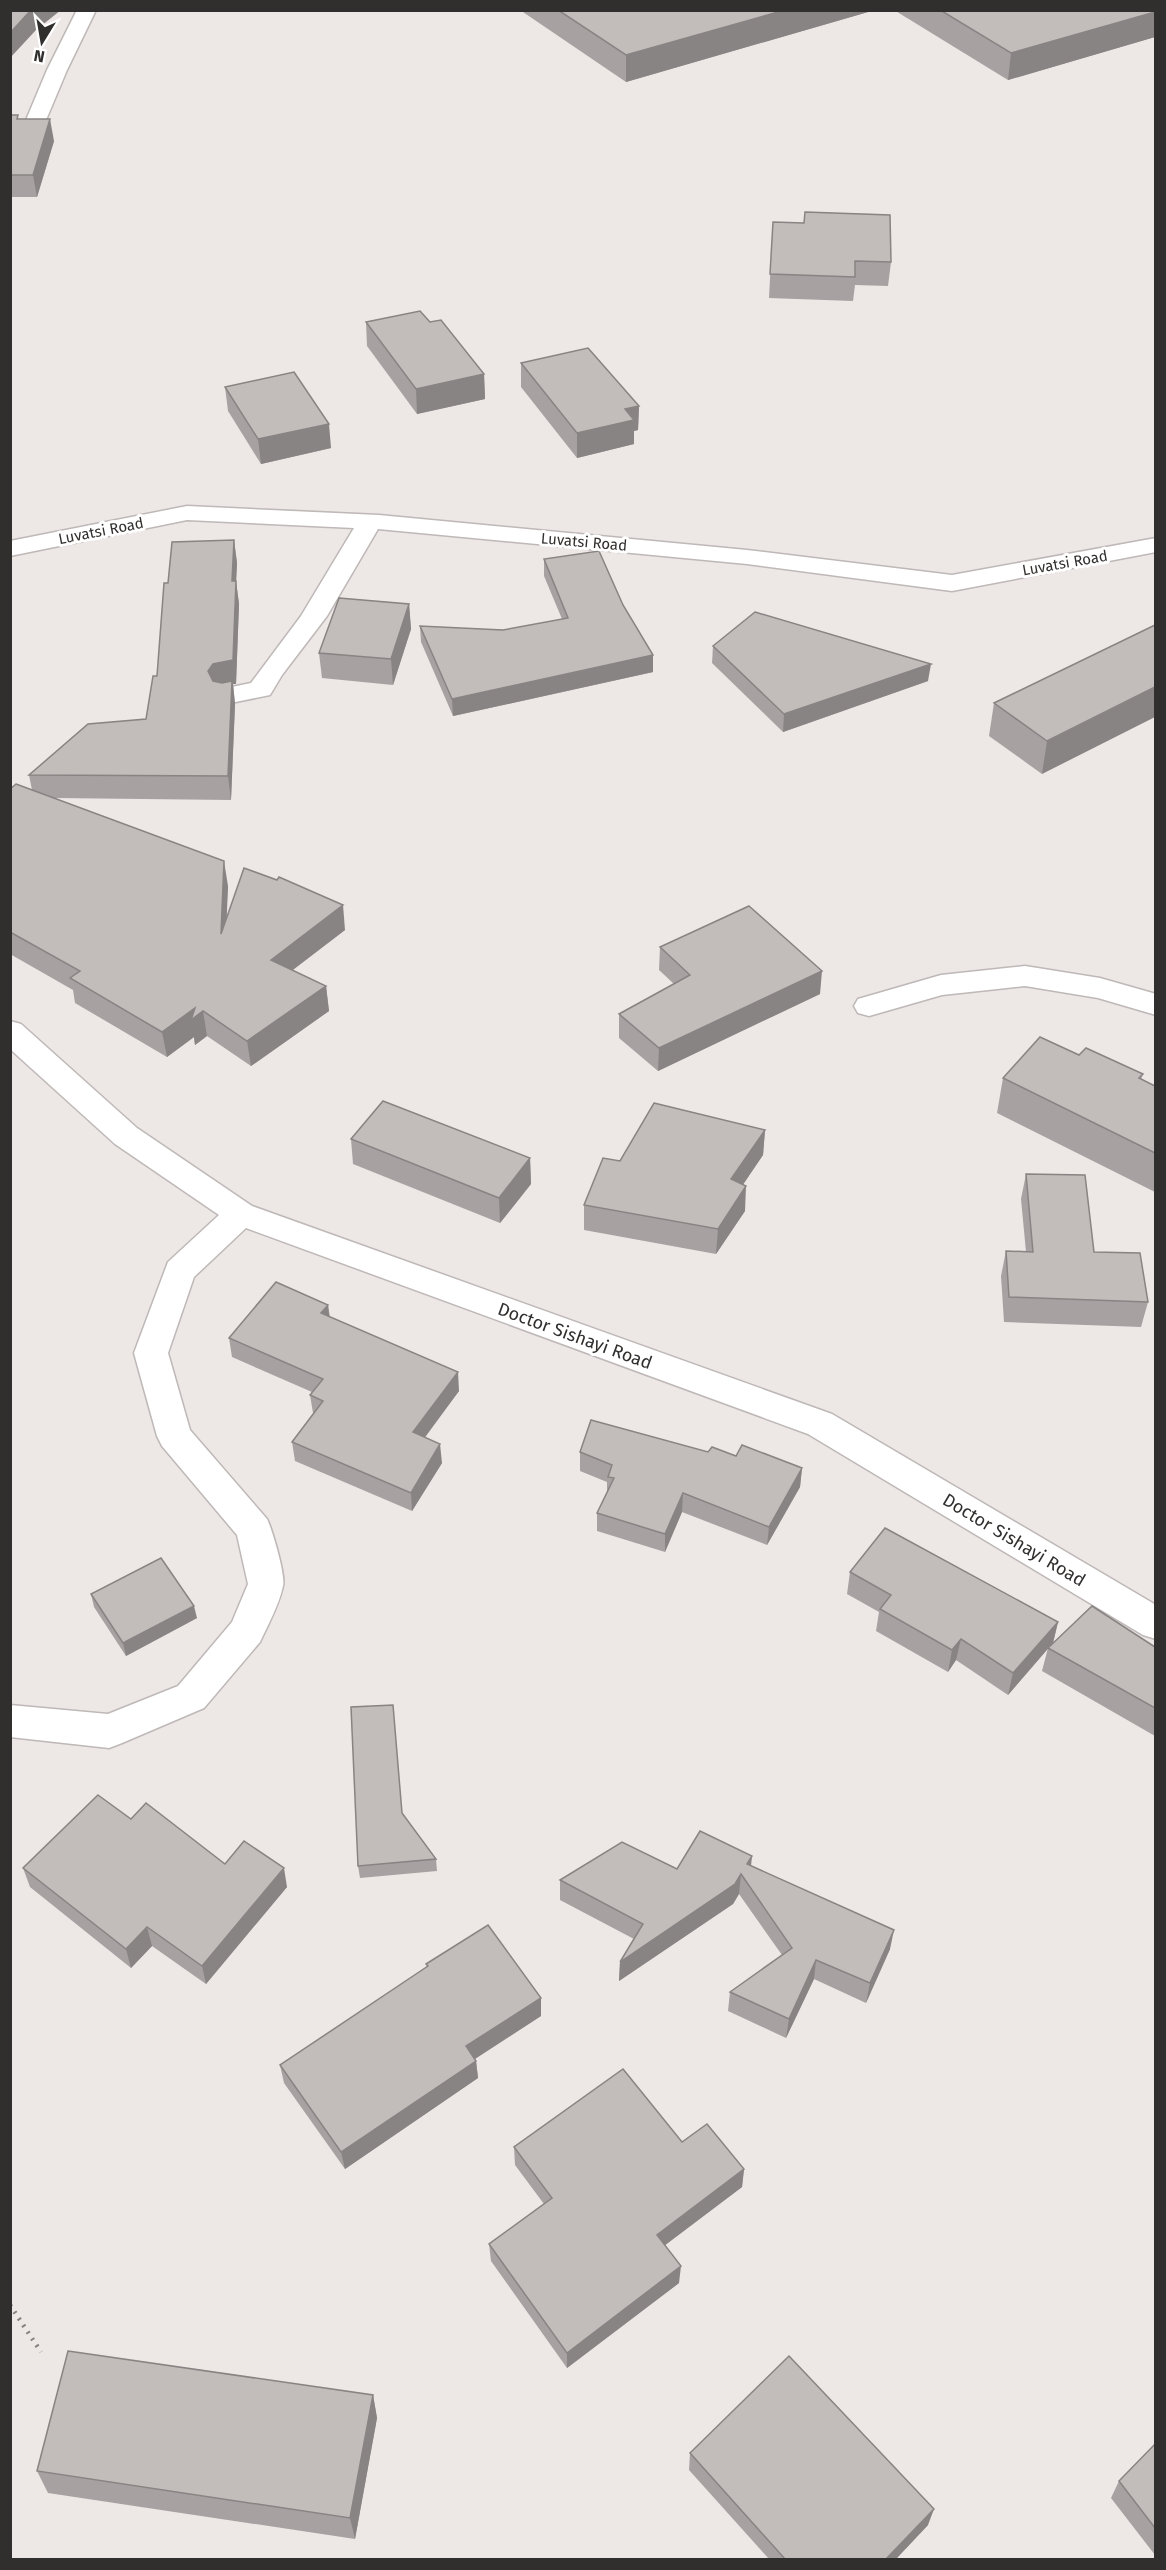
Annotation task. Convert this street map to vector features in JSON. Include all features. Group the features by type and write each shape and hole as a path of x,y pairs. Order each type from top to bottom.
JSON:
{"street":[{"path":"36,120 57,70 87,10"},
{"name":"Luvatsi Road","path":"10,549 187,513 370,522 747,557 952,583 1155,545"},
{"path":"226,696 261,689 269,671 303,632 322,603 370,522"},
{"path":"868,1006 941,985 1024,976 1100,988 1155,1005"},
{"name":"Doctor Sishayi Road","path":"10,1031 126,1136 241,1214 820,1424 1155,1624"},
{"path":"10,1721 109,1731 191,1697 247,1630 266,1584 254,1529 174,1436 151,1353 180,1271 241,1214"}],"path":[{"path":"10,2305 41,2352"}],"building":[{"path":"10,10 31,10 10,33"},
{"path":"558,10 785,10 626,55"},
{"path":"940,10 1155,10 1155,12 1011,53"},
{"path":"10,115 18,115 17,119 50,119 33,175 10,175"},
{"path":"805,212 890,215 891,262 855,261 855,277 770,274 773,222 804,223"},
{"path":"420,311 430,322 441,320 484,374 416,389 366,322"},
{"path":"588,348 639,406 625,409 634,420 577,433 521,363"},
{"path":"294,372 329,424 258,439 225,387"},
{"path":"234,540 232,581 236,581 233,660 213,664 208,671 213,681 222,683 232,681 228,776 29,775 88,724 146,719 153,676 157,676 164,583 168,583 172,542"},
{"path":"599,551 623,605 653,655 452,699 420,626 503,630 568,618 544,559"},
{"path":"339,598 409,604 391,659 319,653"},
{"path":"755,612 931,664 784,714 713,646"},
{"path":"1155,625 1155,687 1047,741 994,703"},
{"path":"16,784 224,861 221,934 244,868 277,880 279,877 343,905 271,960 326,986 247,1041 203,1011 191,1020 195,1008 162,1032 70,978 80,971 10,932 10,789"},
{"path":"749,906 822,971 659,1048 619,1014 690,975 660,947"},
{"path":"1040,1037 1079,1055 1086,1048 1143,1074 1139,1078 1155,1086 1155,1153 1003,1078"},
{"path":"383,1101 530,1158 499,1198 351,1139"},
{"path":"654,1103 765,1130 731,1179 746,1186 718,1229 584,1205 603,1158 620,1161"},
{"path":"1026,1174 1085,1175 1094,1252 1140,1253 1148,1302 1009,1297 1006,1251 1033,1252"},
{"path":"276,1282 328,1305 321,1313 458,1372 413,1432 440,1444 411,1493 292,1442 323,1401 310,1395 323,1379 229,1338"},
{"path":"591,1420 708,1452 712,1447 736,1456 742,1445 802,1468 769,1527 683,1493 665,1534 597,1513 614,1478 608,1477 612,1465 580,1452"},
{"path":"885,1528 1058,1622 1013,1673 961,1639 952,1650 880,1609 891,1595 850,1572"},
{"path":"161,1558 194,1606 123,1643 91,1594"},
{"path":"1092,1606 1155,1647 1155,1708 1048,1648"},
{"path":"393,1705 402,1813 436,1859 358,1866 351,1707"},
{"path":"98,1795 131,1819 146,1803 225,1864 244,1841 284,1868 202,1966 147,1927 126,1949 23,1868"},
{"path":"700,1831 752,1856 747,1864 894,1930 870,1983 816,1960 789,2019 730,1992 792,1948 741,1874 735,1884 620,1962 643,1924 560,1880 622,1842 677,1869"},
{"path":"488,1925 541,1998 466,2046 476,2061 341,2152 280,2065 428,1966 426,1964"},
{"path":"623,2069 682,2142 707,2124 744,2169 657,2235 681,2266 567,2353 489,2244 552,2198 514,2147"},
{"path":"68,2351 373,2395 350,2518 37,2471"},
{"path":"789,2356 934,2509 886,2559 785,2559 690,2453"},
{"path":"1155,2444 1155,2528 1119,2481"}]}
